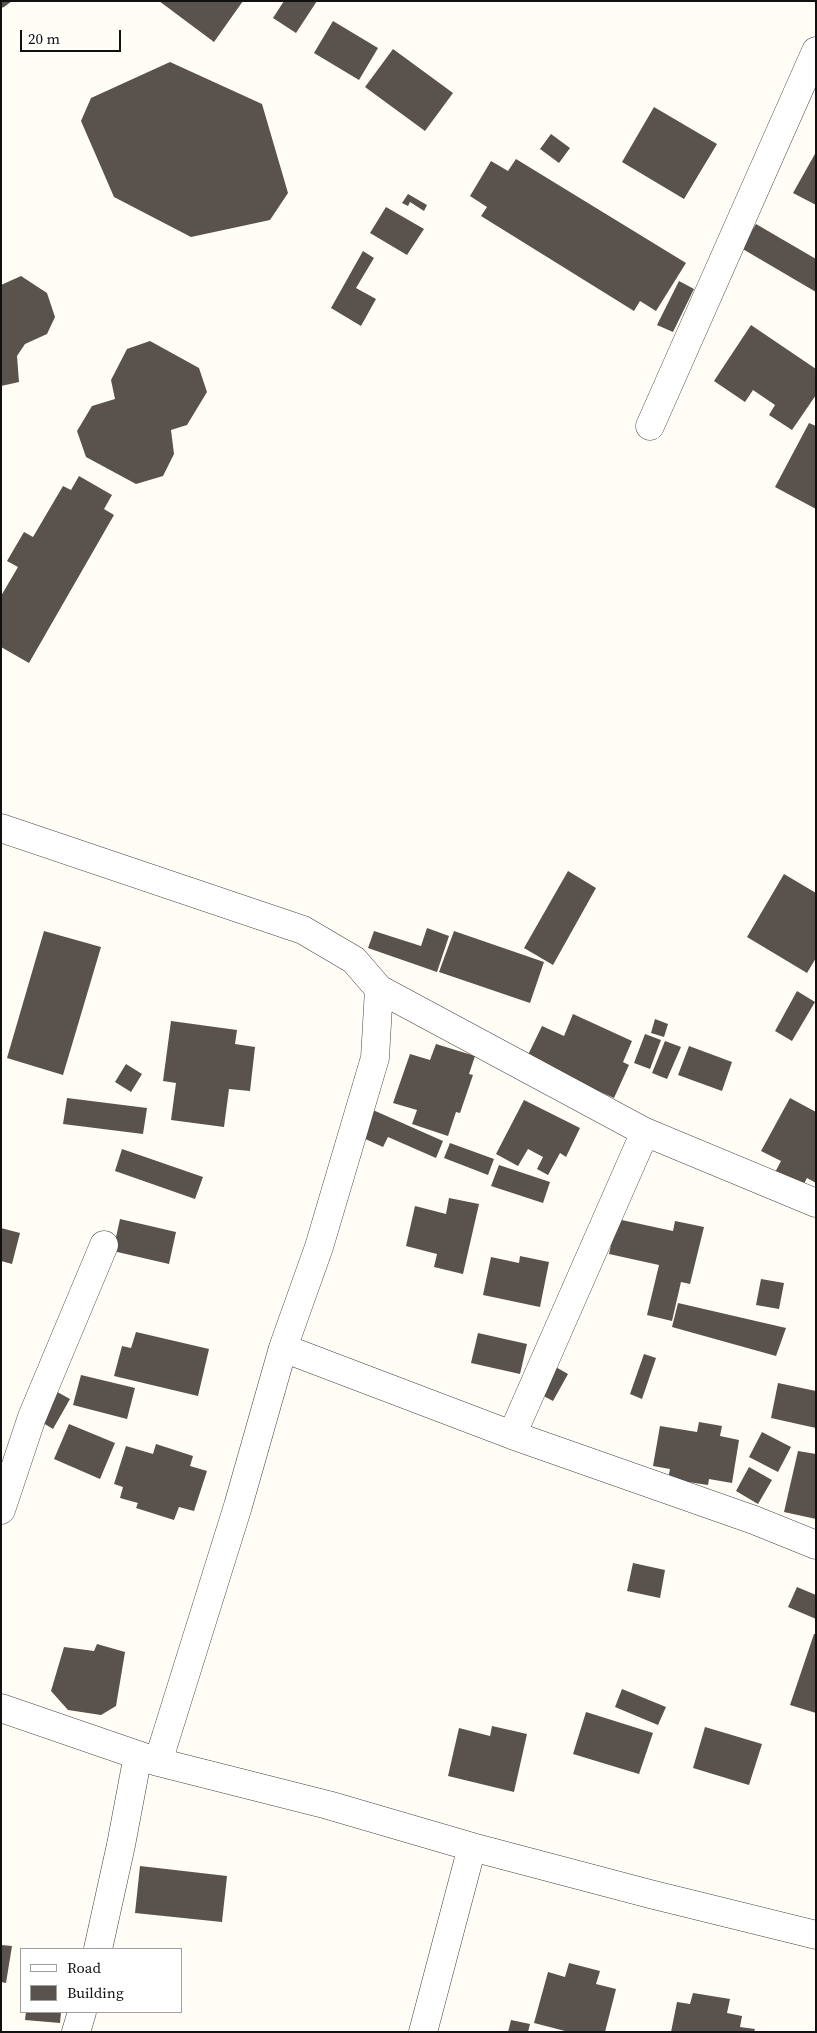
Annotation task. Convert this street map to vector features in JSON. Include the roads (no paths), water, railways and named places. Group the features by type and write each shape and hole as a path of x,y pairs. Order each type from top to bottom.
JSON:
{"street":[{"path":"650,426 813,66"},
{"path":"1,828 303,930 354,960 379,989 646,1132 816,1204"},
{"path":"98,1948 121,1845 148,1758 235,1516 284,1348 319,1246 375,1058 379,989"},
{"path":"512,1435 646,1132"},
{"path":"1,1510 32,1416 104,1246"},
{"path":"284,1348 512,1435 754,1520 816,1544"},
{"path":"1,1708 148,1758 328,1805 472,1847 816,1935"},
{"path":"423,2032 472,1847"},
{"path":"76,2032 82,2013"}]}
